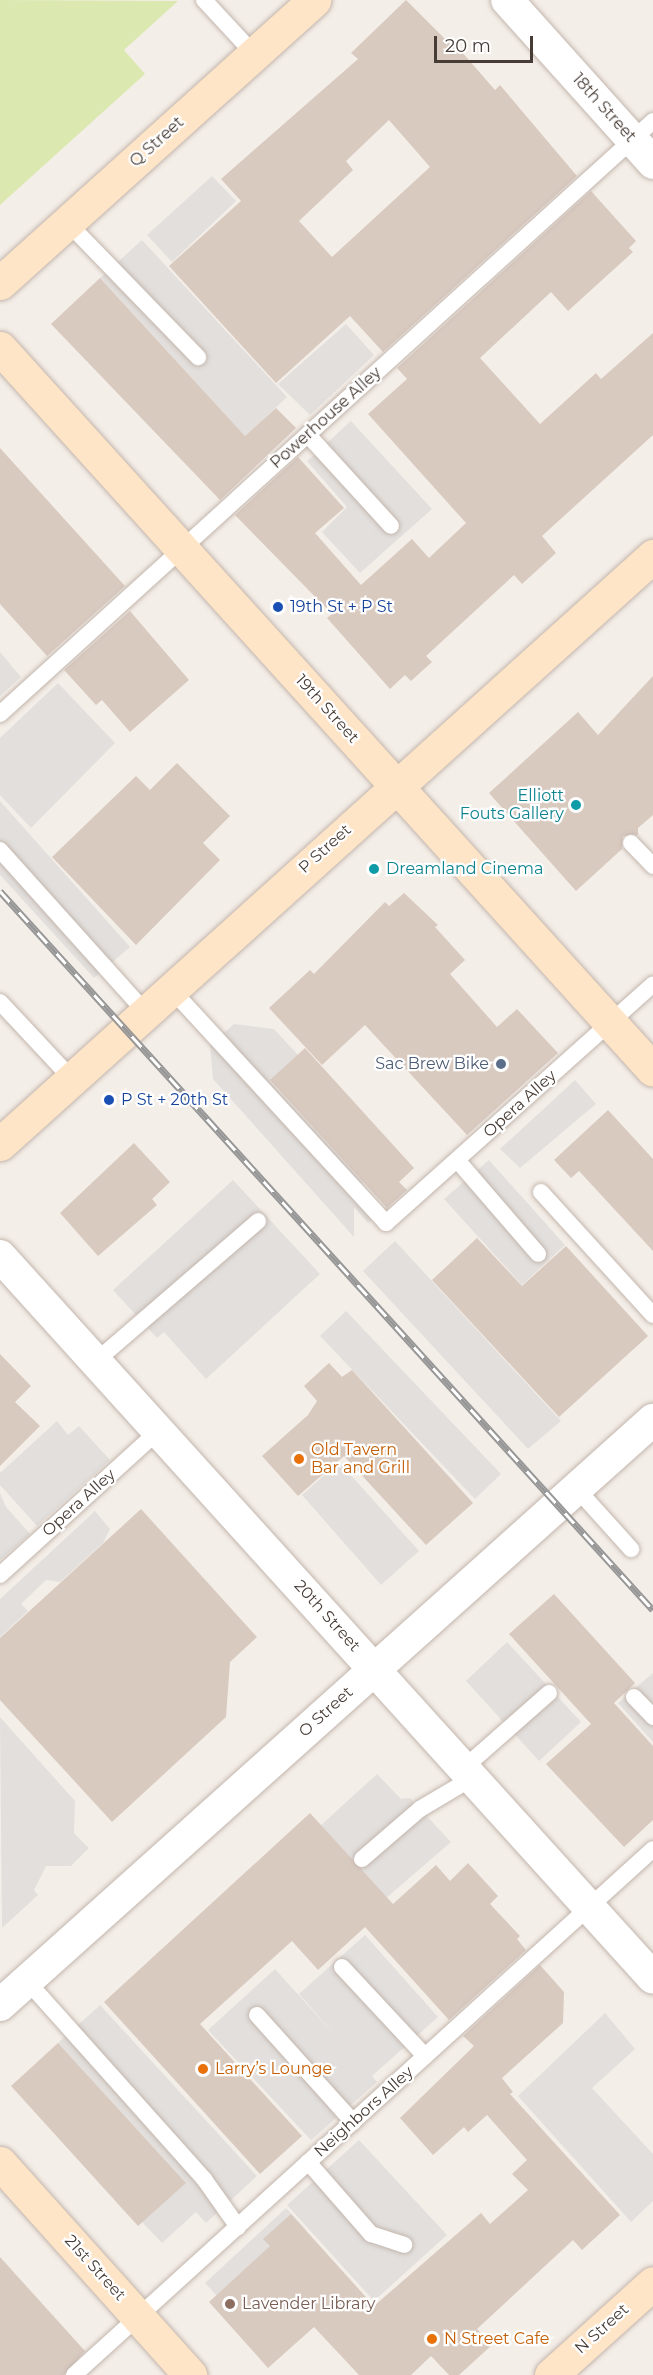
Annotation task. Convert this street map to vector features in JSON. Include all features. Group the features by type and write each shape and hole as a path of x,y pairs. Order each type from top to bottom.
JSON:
{"main road":[{"name":"Q Street","path":"0,283 314,0"},
{"name":"19th Street","path":"0,348 653,1070"},
{"name":"P Street","path":"0,1144 395,785 653,556"},
{"name":"21st Street","path":"0,2163 190,2375"},
{"name":"N Street","path":"551,2375 653,2283"}],"street":[{"name":"18th Street","path":"507,0 643,131 653,163"},
{"name":"20th Street","path":"0,1256 653,1978"},
{"name":"O Street","path":"0,2005 653,1420"}],"lane":[{"path":"204,0 254,54"},
{"name":"Powerhouse Alley","path":"0,714 643,131"},
{"path":"68,223 198,357"},
{"path":"308,435 391,526"},
{"path":"631,843 653,866"},
{"path":"0,850 146,1013"},
{"name":"Opera Alley","path":"171,989 386,1223 653,984"},
{"path":"0,1002 72,1079"},
{"path":"457,1160 538,1254"},
{"path":"541,1192 653,1315"},
{"path":"96,1361 258,1221"},
{"name":"Opera Alley","path":"0,1575 158,1431"},
{"path":"577,1489 631,1549"},
{"path":"362,1859 420,1809 469,1772 549,1693"},
{"path":"634,1697 653,1717"},
{"name":"Neighbors Alley","path":"74,2375 653,1849"},
{"path":"342,1967 425,2056"},
{"path":"27,1981 204,2179 238,2227"},
{"path":"257,2015 353,2122"},
{"path":"308,2162 371,2234 404,2245"}],"green space":[{"path":"0,0 178,1 124,50 145,74 0,205"}],"shaded area":[{"path":"212,176 236,201 172,262 147,235"},
{"path":"142,240 287,397 245,436 100,278"},
{"path":"346,324 374,355 310,415 278,384"},
{"path":"351,421 432,509 360,573 322,532 347,507 307,461"},
{"path":"0,652 21,677 0,696"},
{"path":"58,683 115,743 31,828 0,795 0,738"},
{"path":"0,801 130,947 94,978 0,875"},
{"path":"234,1024 274,1029 298,1055 270,1081 363,1182 359,1186 383,1213 368,1223 354,1207 354,1237 213,1079 210,1045"},
{"path":"575,1080 596,1104 520,1168 500,1149"},
{"path":"489,1160 565,1245 522,1285 444,1199"},
{"path":"233,1180 320,1274 206,1379 164,1332 157,1338 113,1290"},
{"path":"395,1241 561,1421 528,1449 363,1271"},
{"path":"346,1311 501,1474 475,1499 320,1336"},
{"path":"57,1421 68,1435 79,1426 110,1460 37,1526 0,1485 0,1473"},
{"path":"339,1462 419,1551 381,1585 302,1495"},
{"path":"0,1493 6,1507 30,1534 0,1560"},
{"path":"95,1511 110,1529 103,1543 60,1582 46,1580 21,1604 28,1611 0,1637 0,1599"},
{"path":"507,1642 581,1722 539,1761 466,1681"},
{"path":"653,1673 653,1742 618,1703"},
{"path":"0,1717 75,1801 74,1833 89,1848 71,1866 46,1866 34,1890 38,1895 2,1928"},
{"path":"377,1774 401,1799 410,1798 451,1842 385,1899 319,1827"},
{"path":"365,1935 438,2017 372,2076 377,2082 311,2140 208,2030 275,1969 342,2043 299,1994"},
{"path":"100,2005 257,2176 206,2223 196,2212 162,2243 142,2222 185,2182 58,2043"},
{"path":"605,2013 635,2049 592,2088 653,2154 653,2201 631,2222 518,2096"},
{"path":"359,2140 447,2235 374,2301 287,2205"},
{"path":"286,2208 307,2231 226,2306 205,2283"}],"building":[{"path":"406,0 451,45 454,43 495,90 500,85 577,176 383,352 350,316 276,383 169,266 241,201 221,179 358,59 351,53","holes":["389,120 430,167 332,257 299,221 353,170 346,161"]},
{"path":"591,191 636,241 629,248 633,252 568,311 551,292 480,358 540,424 596,373 601,379 653,333 653,435 542,536 556,553 522,584 514,575 426,656 432,662 411,681 405,675 390,689 327,618 332,614 235,515 298,457 344,508 315,533 361,585 412,539 429,558 466,523 368,414 407,379 397,368"},
{"path":"100,278 245,436 276,408 296,428 220,500 51,324"},
{"path":"0,448 125,586 47,656 0,604"},
{"path":"130,611 189,680 130,732 102,700 96,705 64,670"},
{"name":"Elliott Fouts Gallery","path":"653,676 653,815 638,828 638,835 623,836 622,849 576,891 489,793 578,712 598,735"},
{"path":"177,763 230,816 203,843 220,860 136,945 52,857 136,776 150,790"},
{"path":"404,893 438,925 435,927 465,960 450,974 497,1027 517,1009 558,1053 467,1135 365,1025 322,1065 269,1008 310,970 314,974 385,902 389,906"},
{"path":"305,1048 414,1168 399,1182 407,1190 387,1208 270,1080"},
{"path":"608,1110 653,1159 653,1251 579,1171 571,1178 554,1160"},
{"path":"134,1143 170,1182 152,1199 157,1205 98,1256 60,1213"},
{"path":"477,1238 522,1286 566,1246 648,1336 559,1417 432,1280"},
{"path":"0,1354 31,1386 15,1402 40,1426 0,1466"},
{"path":"329,1363 342,1377 352,1370 473,1503 426,1545 344,1456 298,1496 262,1456 308,1415 317,1401 304,1386"},
{"path":"141,1509 257,1637 230,1662 226,1717 112,1822 0,1700 0,1638"},
{"path":"554,1594 635,1683 614,1703 653,1746 653,1820 624,1847 546,1764 591,1724 509,1634"},
{"path":"310,1813 393,1904 436,1865 450,1881 468,1863 498,1896 490,1904 520,1936 517,1939 526,1950 449,2020 365,1927 318,1970 292,1941 200,2024 302,2136 260,2174 104,2002"},
{"path":"540,1965 564,1992 563,2023 502,2078 513,2092 510,2094 620,2215 582,2250 573,2240 477,2329 492,2345 459,2375 449,2375 431,2356 411,2375 359,2375 314,2327 268,2368 209,2302 270,2246 263,2239 291,2214 374,2306 481,2213 490,2224 528,2190 512,2174 527,2160 487,2115 468,2132 464,2127 433,2155 400,2118 474,2046 463,2036"},
{"path":"58,2043 186,2183 138,2226 11,2086"},
{"path":"0,2257 85,2351 64,2375 0,2375"}],"railway":[{"path":"0,891 653,1610"}],"place":[{"name":"19th St + P St","path":"278,607"},
{"name":"Elliott Fouts Gallery","path":"576,805"},
{"name":"Dreamland Cinema","path":"374,869"},
{"name":"Sac Brew Bike","path":"501,1064"},
{"name":"P St + 20th St","path":"109,1100"},
{"name":"Old Tavern Bar and Grill","path":"299,1459"},
{"name":"Larry’s Lounge","path":"203,2069"},
{"name":"Lavender Library","path":"230,2304"},
{"name":"N Street Cafe","path":"432,2339"}]}
